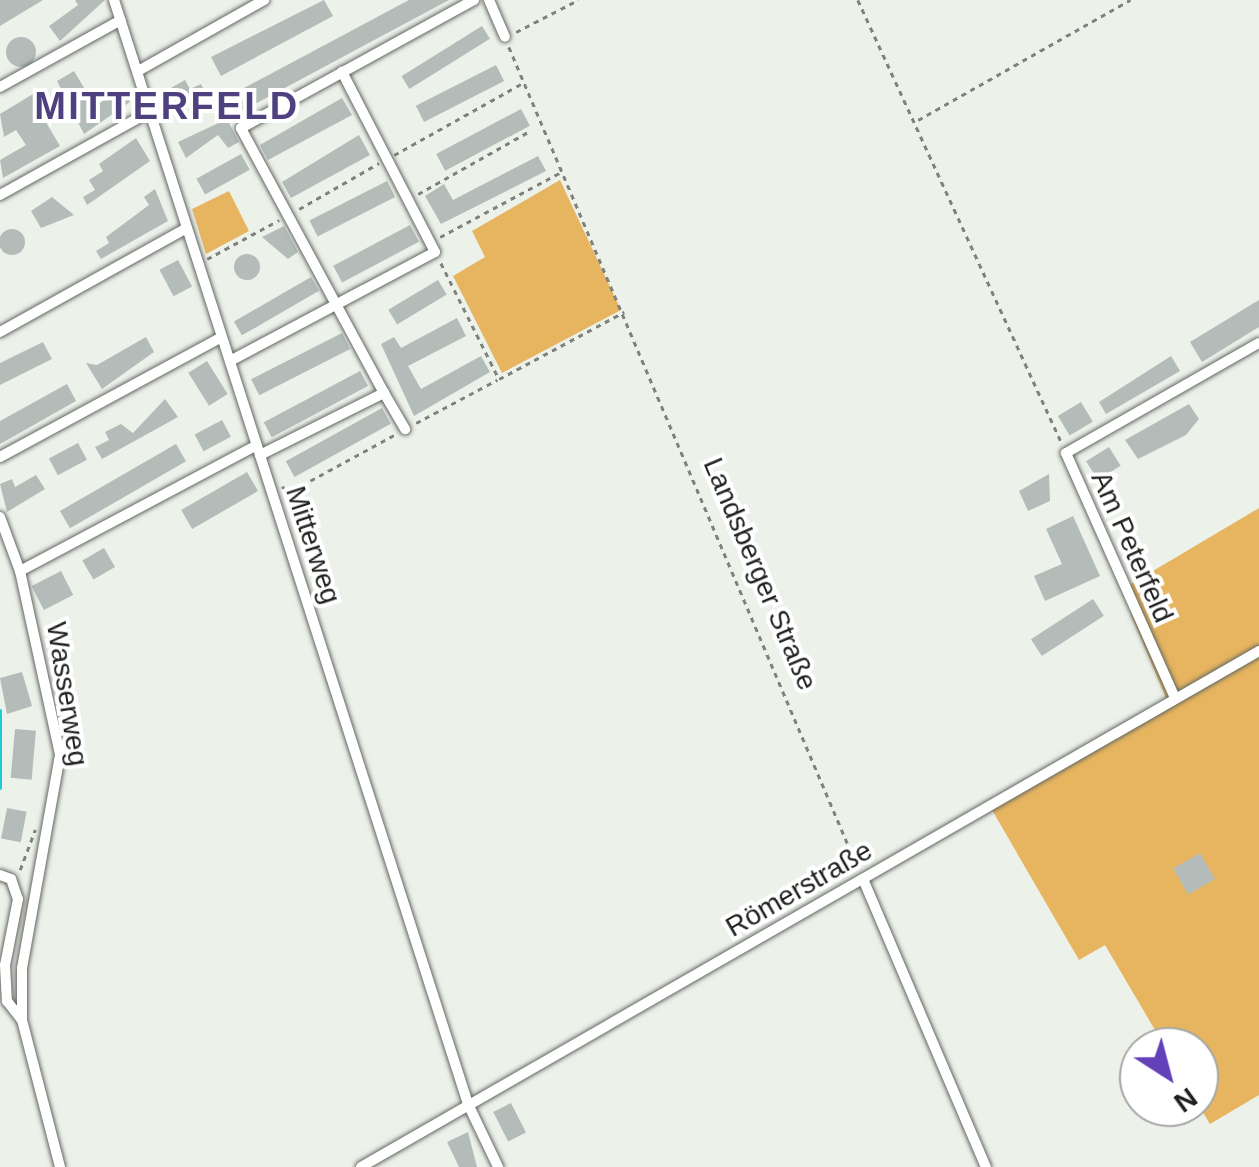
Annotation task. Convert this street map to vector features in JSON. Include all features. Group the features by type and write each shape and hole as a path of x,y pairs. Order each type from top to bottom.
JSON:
{"street":[{"name":"Mitterweg","path":"114,0 468,1104 498,1167"},
{"path":"138,71 264,0"},
{"path":"405,429 241,128 474,0"},
{"path":"489,0 505,37"},
{"path":"0,86 121,20"},
{"path":"230,361 435,252 342,72"},
{"path":"0,195 149,112"},
{"path":"0,332 185,228"},
{"path":"0,457 222,337"},
{"name":"Am Peterfeld","path":"1175,698 1066,453 1259,343"},
{"path":"20,572 258,450 384,393"},
{"name":"Wasserweg","path":"0,517 20,572 60,755 22,968 22,1020"},
{"name":"Römerstraße","path":"360,1167 383,1162 468,1104 1259,651"},
{"path":"0,875 11,879 18,899 5,964 7,1001 22,1020 60,1167"},
{"path":"863,879 986,1167"}],"path":[{"path":"505,37 578,0"},
{"path":"858,0 1066,453"},
{"path":"916,121 1130,0"},
{"name":"Landsberger Straße","path":"505,37 863,879"},
{"path":"197,264 524,82"},
{"path":"408,199 528,132"},
{"path":"430,242 562,172"},
{"path":"446,272 499,379"},
{"path":"274,498 625,312"}],"shaded area":[{"path":"560,180 621,310 502,373 453,276 485,257 472,231"},
{"path":"229,191 249,231 206,254 192,209"},
{"path":"1259,508 1259,1095 1219,1119 1219,1027 1153,1027 1105,945 1079,960 992,810 1169,705 1131,615 1131,584"}],"building":[{"path":"0,0 43,0 0,26"},
{"path":"75,0 105,0 60,41 49,26 78,5"},
{"path":"324,0 333,16 221,76 211,57"},
{"path":"409,0 449,0 238,113 229,96"},
{"path":"482,26 490,39 409,89 401,76"},
{"path":"21,37 32,41 36,52 32,63 21,67 10,63 6,52 10,41"},
{"path":"496,65 504,81 424,122 416,106"},
{"path":"74,71 95,106 122,89 130,102 84,134 57,81"},
{"path":"185,80 190,89 201,84 207,96 180,110 169,89"},
{"path":"38,91 48,107 40,112 60,146 3,178 0,160 26,145 16,130 4,137 0,114"},
{"path":"342,98 352,115 268,160 260,145"},
{"path":"521,109 530,126 445,171 436,154"},
{"path":"227,119 239,142 228,148 218,135 186,158 178,142"},
{"path":"359,135 370,155 291,198 282,182"},
{"path":"136,138 150,161 87,205 83,197 95,190 89,180 103,171 99,164"},
{"path":"241,154 250,170 205,194 196,179"},
{"path":"538,156 546,171 441,224 425,196 444,184 453,200"},
{"path":"387,181 395,197 318,237 309,220"},
{"path":"155,189 168,221 101,259 96,251 109,243 106,237 149,205 144,197"},
{"path":"52,197 74,215 41,228 31,211"},
{"path":"410,225 419,242 342,283 333,266"},
{"path":"284,226 298,252 288,259 262,237"},
{"path":"12,229 21,233 25,242 21,251 12,255 3,251 -1,242 3,233"},
{"path":"247,254 256,258 260,267 256,276 247,280 238,276 234,267 238,258"},
{"path":"178,260 192,286 174,296 159,270"},
{"path":"311,277 319,291 242,335 234,322"},
{"path":"438,280 447,295 397,324 388,310"},
{"path":"1259,300 1259,327 1202,362 1190,342"},
{"path":"457,318 466,336 408,366 421,389 481,356 490,372 414,416 381,344 394,337 401,348"},
{"path":"342,333 350,349 259,395 251,379"},
{"path":"146,337 154,352 102,389 86,363 97,365"},
{"path":"43,342 52,359 0,385 0,363"},
{"path":"1171,356 1180,371 1106,414 1099,402"},
{"path":"207,361 228,394 209,406 188,373"},
{"path":"360,371 368,386 272,437 264,422"},
{"path":"67,384 76,401 0,444 0,421"},
{"path":"165,399 178,417 102,459 95,447 109,440 105,432 121,424 133,433"},
{"path":"1081,402 1093,422 1070,436 1058,416"},
{"path":"1189,404 1199,419 1186,435 1138,459 1125,440"},
{"path":"382,408 391,424 295,477 286,461"},
{"path":"222,420 231,437 204,451 195,435"},
{"path":"78,443 87,460 58,475 49,458"},
{"path":"176,444 186,461 70,528 60,511"},
{"path":"1109,447 1121,466 1098,480 1086,461"},
{"path":"247,472 258,491 192,529 181,510"},
{"path":"1049,474 1050,501 1028,511 1019,491"},
{"path":"36,475 45,489 7,512 0,484 12,479 15,487"},
{"path":"1073,516 1100,576 1045,601 1034,576 1062,564 1046,529"},
{"path":"104,548 115,567 93,580 82,560"},
{"path":"61,571 73,595 44,610 32,586"},
{"path":"1093,599 1104,616 1042,656 1031,639"},
{"path":"22,672 32,706 7,714 0,678"},
{"path":"15,729 36,731 32,780 11,778"},
{"path":"7,808 27,812 21,842 1,838"},
{"path":"1200,853 1215,879 1188,894 1173,868"},
{"path":"511,1103 526,1132 508,1141 493,1112"},
{"path":"468,1132 477,1167 459,1167 447,1142"}],"waterway":[{"path":"0,711 0,788"}],"district":[{"name":"MITTERFELD","path":"167,107"}]}
